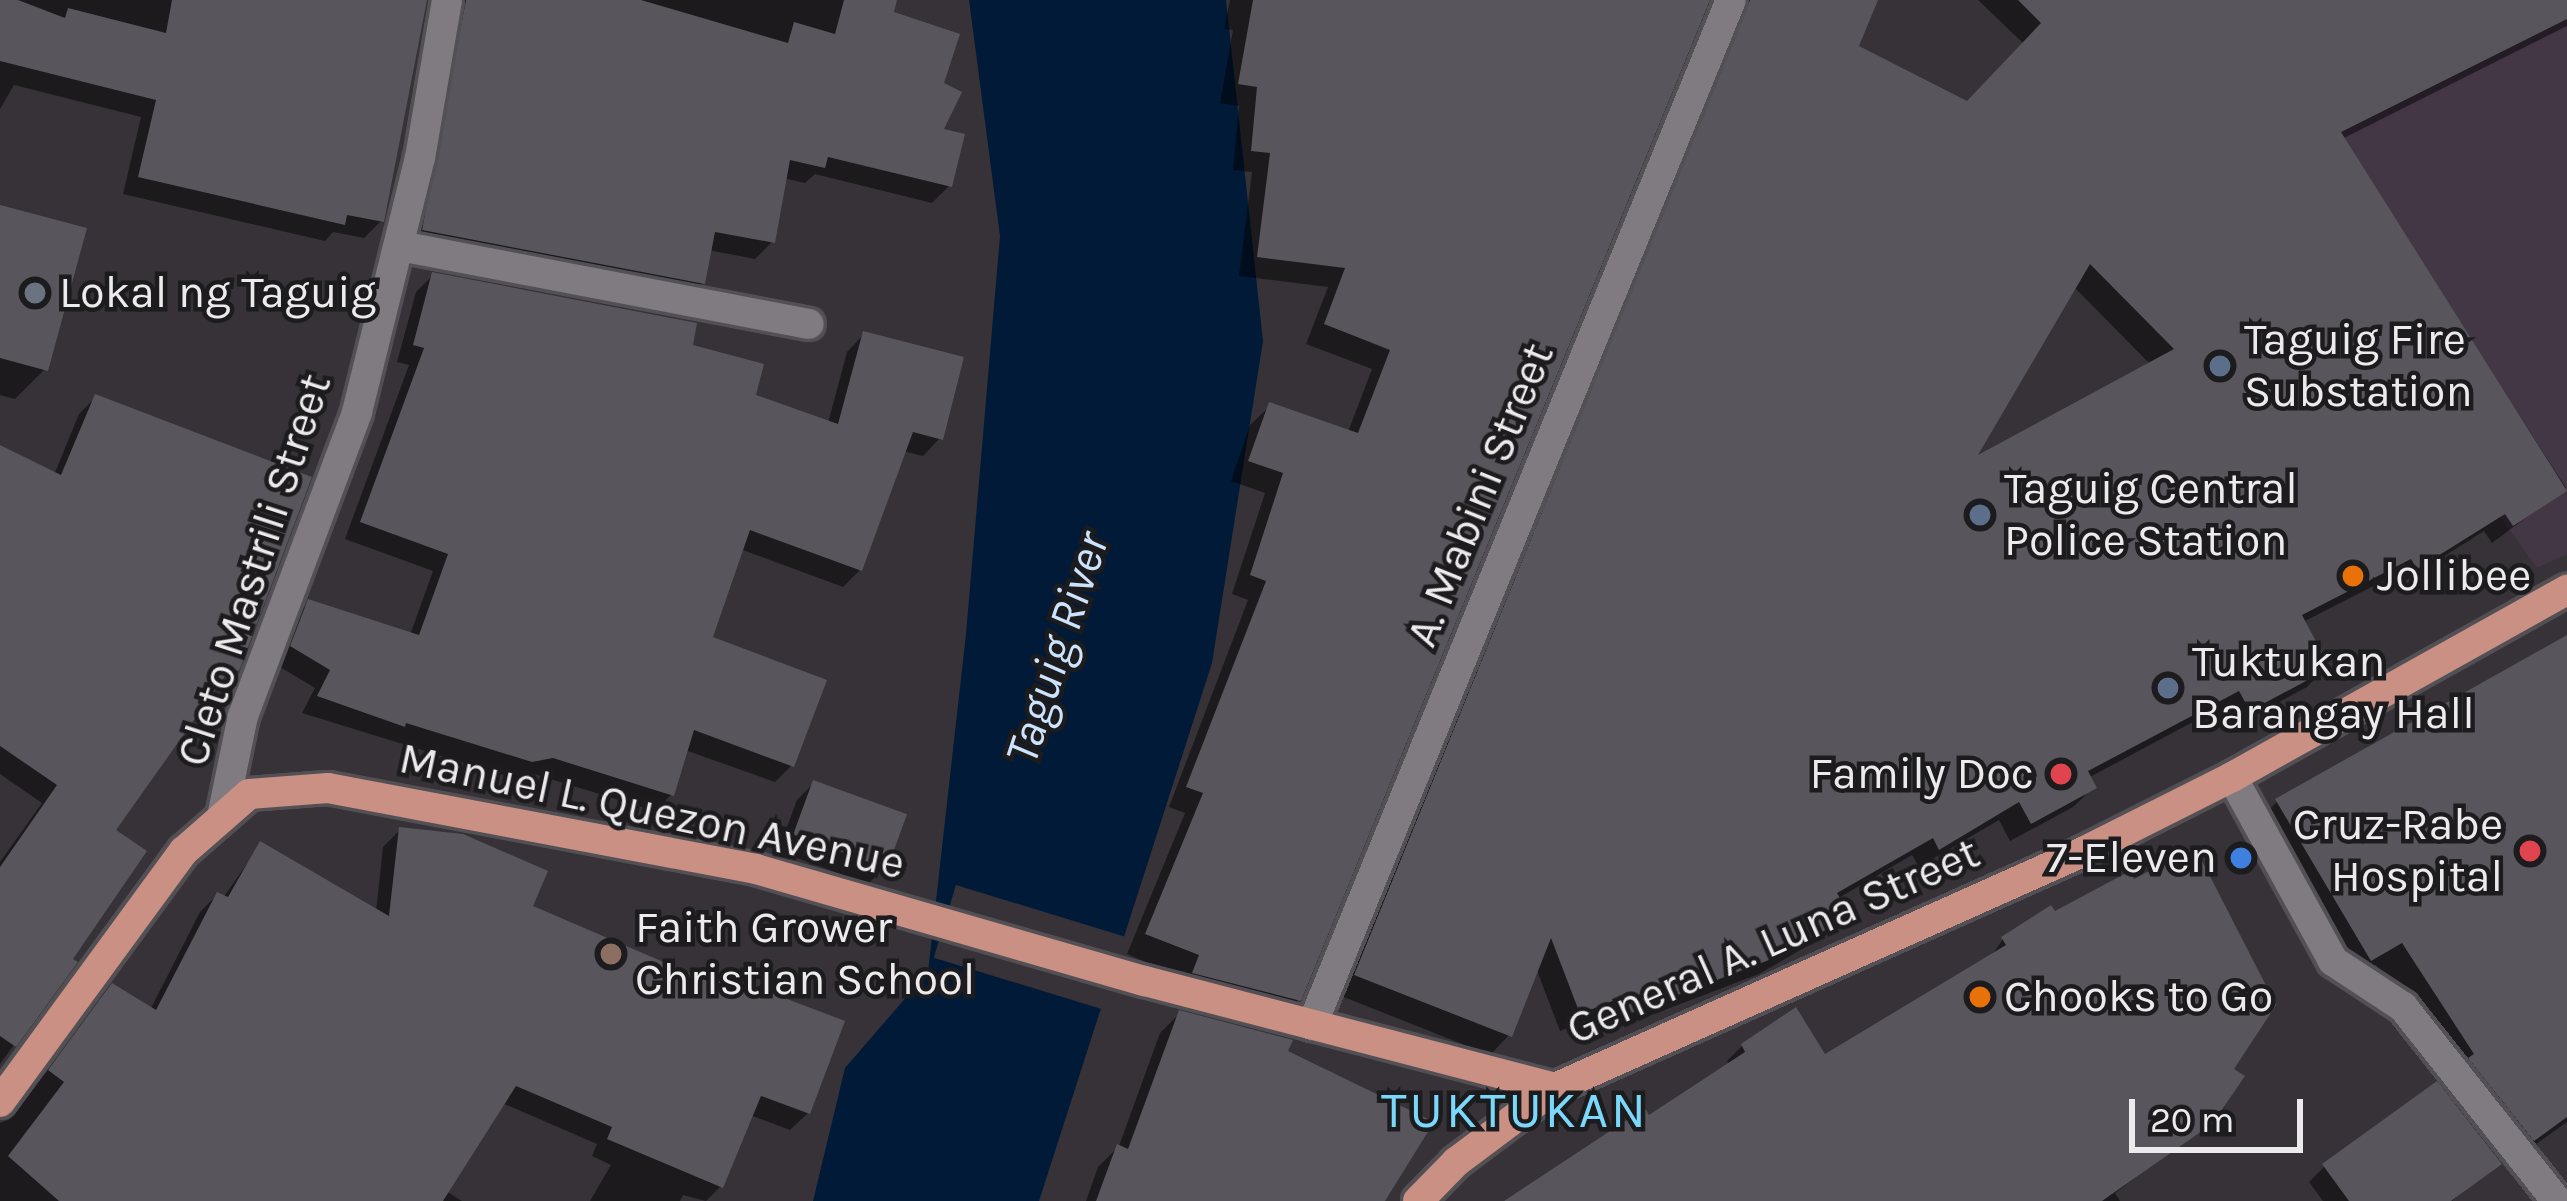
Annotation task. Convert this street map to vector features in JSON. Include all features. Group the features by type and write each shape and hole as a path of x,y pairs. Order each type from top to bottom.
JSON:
{"main road":[{"name":"General A. Luna Street","path":"1418,1201 1456,1162 1555,1088 2085,851 2232,777 2567,590"},
{"name":"Manuel L. Quezon Avenue","path":"0,1102 184,851 249,794 328,788 756,869 1145,981 1555,1088"}],"street":[{"name":"Cleto Mastrili Street","path":"221,817 243,716 357,412 400,247 447,0"},
{"name":"A. Mabini Street","path":"1312,1025 1731,0"},
{"path":"400,247 809,324"},
{"path":"2232,777 2333,961 2403,1007 2557,1201"}],"shaded area":[{"path":"2127,0 2567,0 2567,554 2537,568"}],"water":[{"name":"Taguig River","path":"969,0 1226,0 1263,341 1212,663 1039,1201 813,1201 845,1068 928,972 966,634 1000,236"}],"pier":[{"path":"956,885 1130,938 1108,1011 934,958"}],"building":[{"path":"0,0 18,0 65,18 68,8 166,33 172,0 427,0 384,222 347,215 345,225 138,177 156,100 0,61"},
{"path":"466,0 641,0 788,43 794,22 835,34 844,0 897,0 894,12 960,34 944,83 962,92 944,129 965,134 952,187 828,157 825,168 790,160 775,243 715,232 705,284 422,230"},
{"path":"1253,0 1710,0 1301,1001 1192,973 1199,955 1145,934 1203,793 1186,787 1266,581 1250,575 1283,473 1248,461 1269,402 1358,433 1390,350 1324,324 1345,268 1257,257 1270,153 1251,151 1257,87 1238,84"},
{"path":"1750,0 1878,0 1859,46 1967,101 2041,23 2018,0 2567,0 2567,19 2341,132 2567,491 2513,526 2505,514 2417,569 2411,559 2302,615 2330,668 2250,711 2239,691 2088,771 2097,788 2031,824 2019,802 1939,850 1933,838 1837,893 1850,916 1782,955 1631,1013 1625,996 1580,1014 1551,938 1512,1037 1354,975","holes":["2090,264 2174,349 1978,455"]},
{"name":"Lokal ng Taguig","path":"0,205 87,228 48,371 0,358"},
{"path":"432,272 697,323 693,345 764,364 756,395 838,424 863,331 964,357 943,440 913,432 862,571 750,530 713,637 827,680 794,767 694,730 674,796 553,758 532,762 406,723 405,727 317,696 330,670 290,646 308,599 419,635 448,554 360,522 424,348 413,345"},
{"path":"95,394 312,477 239,671 231,668 116,830 147,851 73,959 78,962 16,1047 0,1036 0,867 57,785 0,746 0,445 61,475"},
{"path":"2567,635 2567,1117 2534,1141 2468,1058 2474,1054 2402,943 2371,961 2275,799"},
{"path":"813,780 907,814 887,869 793,835"},
{"path":"399,827 463,834 548,871 533,906 717,985 721,974 845,1021 810,1114 761,1096 723,1188 607,1139 612,1127 516,1086 443,1201 59,1201 8,1156 64,1082 48,1070 112,983 156,1010 217,892 228,897 260,841 389,916"},
{"path":"2195,847 2276,1005 2234,1069 2245,1076 2212,1124 2102,1201 1504,1201 1645,1108 1649,1115 1745,1052 1741,1044 1796,1007 1825,1054 2006,945 2001,937 2051,905 2055,911 2130,871 2134,879"},
{"path":"1179,1010 1293,1040 1288,1051 1434,1122 1385,1201 1096,1201 1117,1144 1128,1149"},
{"path":"2437,1081 2502,1164 2451,1201 2349,1201 2322,1164"}],"place":[{"name":"Lokal ng Taguig","path":"35,293"},
{"name":"Taguig Fire Substation","path":"2220,366"},
{"name":"Taguig Central Police Station","path":"1980,515"},
{"name":"Jollibee","path":"2353,576"},
{"name":"Tuktukan Barangay Hall","path":"2168,688"},
{"name":"Family Doc","path":"2061,774"},
{"name":"Cruz-Rabe Hospital","path":"2530,851"},
{"name":"7-Eleven","path":"2241,858"},
{"name":"Faith Grower Christian School","path":"611,954"},
{"name":"Chooks to Go","path":"1980,997"}],"district":[{"name":"TUKTUKAN","path":"1515,1110"}]}
